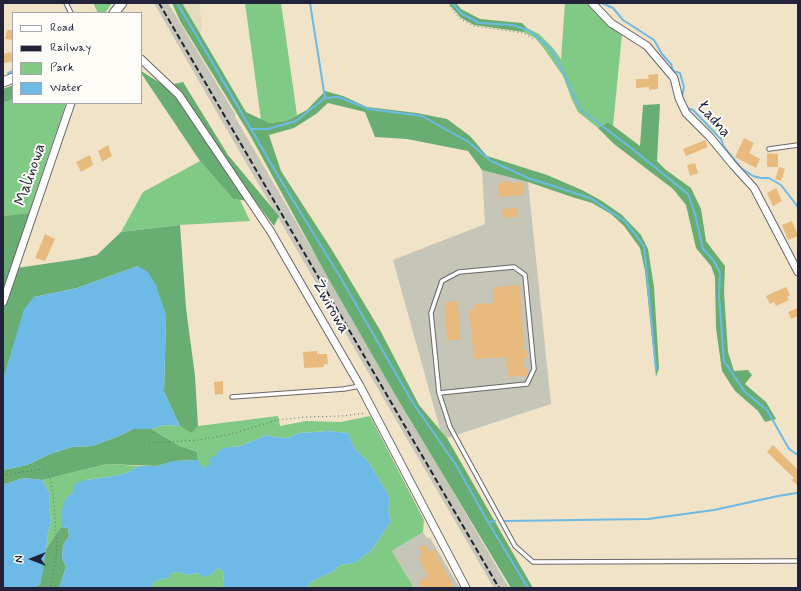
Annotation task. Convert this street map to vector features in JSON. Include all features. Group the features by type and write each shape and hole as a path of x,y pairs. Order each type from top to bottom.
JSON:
{"street":[{"path":"115,12 122,3"},
{"name":"Ładna","path":"592,3 612,23 647,46 674,78 679,98 686,113 710,137 754,188 798,272"},
{"name":"Żwirowa","path":"142,60 179,95 267,226 360,386 466,588"},
{"name":"Malinowa","path":"3,302 70,104"}],"lane":[{"path":"66,3 70,12"},
{"path":"769,149 798,145"},
{"path":"439,393 527,384 534,369 524,275 514,267 459,272 442,281 431,313 439,393 450,427 515,546 533,562 798,561"},
{"path":"232,396 344,389 360,386"}],"path":[{"path":"447,3 460,20 474,26 523,33 535,40"},
{"path":"149,443 198,440 227,435 278,420 305,417 342,416 373,412"},
{"path":"3,475 43,469 50,478 53,492 57,551 50,588"}],"shaded area":[{"path":"154,3 168,3 235,114 235,117 509,588 494,588"},
{"path":"182,3 199,3 202,24 200,34"},
{"path":"482,170 528,182 551,404 447,438 440,429 393,260 485,224"},
{"path":"423,532 427,538 430,538 460,588 414,588 392,551"}],"green space":[{"path":"93,3 112,3 106,12 98,12"},
{"path":"172,3 182,3 246,112 269,123 286,121 307,110 325,91 343,96 367,107 417,113 447,119 470,136 487,156 547,175 582,190 602,201 622,215 641,235 648,249 654,287 659,368 656,377 645,271 640,248 624,226 611,214 592,203 528,182 482,170 468,151 407,139 375,137 365,112 328,103 316,114 294,128 269,135 281,171 332,250 380,330 419,405 447,438 533,588 511,588 396,396 327,276 250,135 180,21"},
{"path":"245,3 281,3 297,115 286,121 269,123 261,120"},
{"path":"448,3 456,3 461,9 480,19 522,23 527,28 523,32 474,25 461,18"},
{"path":"565,3 588,3 609,25 622,34 613,126 608,122 598,128 578,112 563,76 535,38 523,32 527,28 539,34 553,48 561,59"},
{"path":"142,72 165,86 183,82 228,155 279,216 274,226 256,202 233,199 200,161 142,74"},
{"path":"12,85 12,99 3,103 3,89"},
{"path":"12,99 12,104 66,104 29,213 3,216 3,103"},
{"path":"660,104 657,161 666,170 691,188 701,209 706,241 725,266 724,292 728,352 734,371 748,370 752,375 745,384 766,402 776,419 765,422 758,411 735,391 722,371 716,328 715,277 711,266 696,248 686,205 673,189 614,144 598,128 608,122 640,146 643,105"},
{"path":"200,161 233,199 240,200 250,221 180,225 121,232 143,192"},
{"path":"29,213 3,293 3,216"},
{"path":"180,225 186,308 195,376 198,426 192,433 180,426 164,392 166,315 138,266 77,288 34,297 3,379 3,310 17,268 97,255 121,232"},
{"path":"278,416 280,426 306,421 341,422 370,416 424,520 423,532 392,551 414,588 305,588 313,581 334,571 340,565 354,563 371,551 391,521 388,511 390,500 387,492 368,461 355,449 348,433 328,431 299,433 288,438 266,435 241,446 229,447 216,456 209,467 202,468 198,460 197,452 180,446 152,429 163,425 180,426 192,432 198,426"},
{"path":"133,429 152,429 180,446 197,452 198,460 175,461 156,466 107,464 42,480 23,478 3,485 3,470 27,465 50,454 72,447 92,446"},
{"path":"107,464 140,466 124,474 85,480 66,498 61,517 61,527 46,549 51,522 49,507 50,494 42,480"},
{"path":"61,527 68,528 69,536 63,545 62,558 66,567 59,588 34,588 40,584 46,549"},
{"path":"218,568 224,572 224,588 152,588 152,585 157,580 168,578 171,573 178,572 188,575 198,573 210,575"}],"water":[{"path":"138,266 148,272 156,285 166,315 164,392 180,426 163,425 152,429 133,429 92,446 72,447 50,454 27,465 3,470 3,379 24,309 34,297 77,288"},
{"path":"328,431 348,433 355,449 368,461 387,492 390,500 388,511 391,521 371,551 354,563 340,565 334,571 313,581 305,588 224,588 224,572 218,568 210,575 203,577 198,573 188,575 178,572 171,573 169,578 157,580 152,585 152,588 59,588 66,567 62,558 63,545 69,536 68,528 61,527 61,517 63,505 66,498 73,492 75,484 85,480 124,474 140,466 156,466 174,461 198,460 203,468 209,466 209,458 216,456 219,450 241,446 266,435 288,438 299,433"},
{"path":"23,478 42,480 50,494 49,507 51,522 48,533 43,572 40,584 34,588 3,588 3,485"}],"building":[{"path":"7,30 12,30 12,40 5,39"},
{"path":"11,52 12,61 4,63 3,54"},
{"path":"658,74 658,89 649,90 649,87 636,88 636,79 649,79 648,75"},
{"path":"744,138 754,143 749,153 760,159 756,168 735,157"},
{"path":"705,140 708,147 686,156 683,149"},
{"path":"108,145 112,156 102,162 98,151"},
{"path":"767,153 778,154 778,167 767,167"},
{"path":"90,155 93,165 81,172 76,162"},
{"path":"695,163 698,173 690,176 687,165"},
{"path":"779,167 785,169 781,181 775,179"},
{"path":"504,181 512,183 523,182 524,195 499,197 498,185"},
{"path":"776,188 782,201 773,206 767,193"},
{"path":"517,208 518,217 503,218 502,209"},
{"path":"792,221 798,236 788,240 782,225"},
{"path":"45,234 55,239 45,261 35,258"},
{"path":"520,285 524,351 527,350 527,358 523,358 523,368 527,368 528,374 527,376 508,377 506,357 474,359 469,309 475,309 474,304 494,303 493,287"},
{"path":"786,287 790,295 787,297 789,300 776,306 774,302 770,304 766,296"},
{"path":"458,301 460,340 447,340 445,302"},
{"path":"798,308 798,316 791,319 788,312"},
{"path":"317,351 317,354 327,354 328,364 324,364 324,367 304,368 303,352"},
{"path":"223,381 223,394 215,395 214,382"},
{"path":"773,445 798,470 798,486 792,480 794,478 767,452"},
{"path":"425,544 429,552 434,549 454,588 422,588 419,582 428,576 418,557 423,555 419,548"}],"waterway":[{"path":"177,3 277,174 339,275 413,403 456,465 528,588"},
{"path":"310,3 325,98"},
{"path":"452,3 462,14 479,23 513,25 530,31 551,49 580,109 688,194 695,214 703,249 714,261 720,273 719,297 724,361 745,392 767,410 789,449 798,455"},
{"path":"602,3 613,8 623,20 654,40 662,54 671,64 673,71 680,73 684,87 682,97"},
{"path":"8,73 12,71"},
{"path":"251,129 268,129 296,121 325,98 338,97 369,109 422,116 467,141 491,161 528,178 590,198 625,221 644,246 656,369"},
{"path":"687,108 693,110 721,139 724,147 741,168 753,176 769,178 781,185 798,207"},
{"path":"505,521 648,519 714,510 797,493"},
{"path":"488,522 495,521"}],"railway":[{"path":"159,3 499,588"}]}
